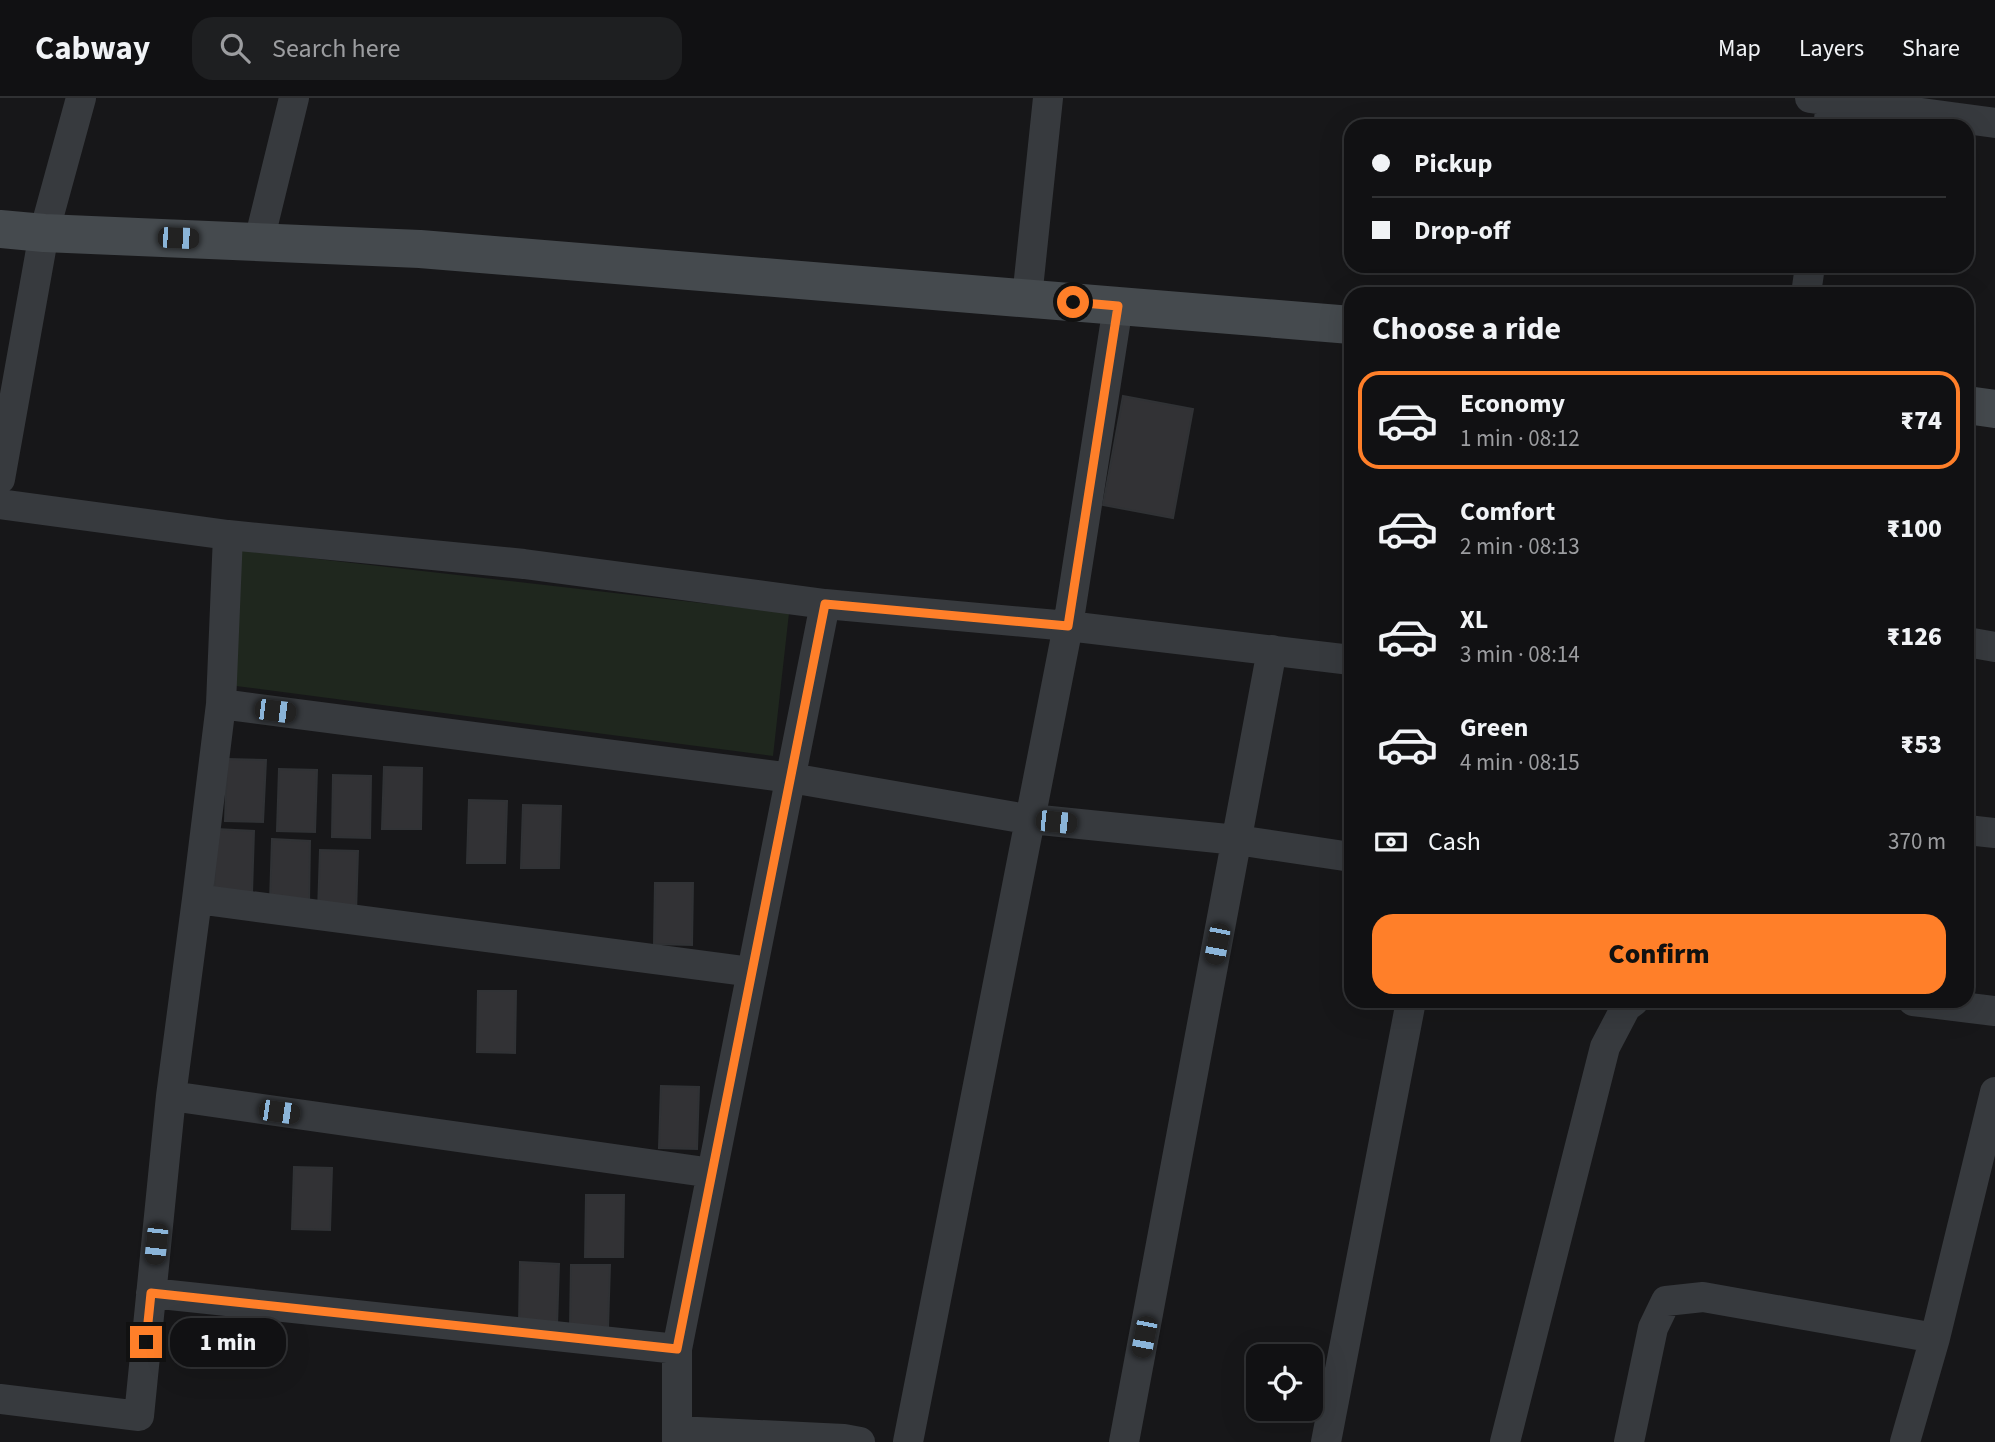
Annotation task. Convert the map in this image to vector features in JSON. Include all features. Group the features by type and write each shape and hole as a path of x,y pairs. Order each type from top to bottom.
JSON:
{"street":[{"path":"0,479 44,233 81,98"},
{"path":"259,241 294,98"},
{"path":"1027,298 1048,98"},
{"path":"1826,106 1955,119"},
{"path":"1974,121 1995,123"},
{"path":"0,229 420,249 1344,323"},
{"path":"908,1442 1068,626 1118,306"},
{"path":"1974,406 1995,409"},
{"path":"0,504 228,535 524,564 825,604 1068,626 1344,659"},
{"path":"0,1399 139,1416 171,1096 221,704 228,535"},
{"path":"825,604 677,1349 677,1437 844,1439 860,1442"},
{"path":"1974,643 1995,647"},
{"path":"1124,1442 1272,650"},
{"path":"221,704 791,778 1030,819 1237,840 1344,856"},
{"path":"1974,831 1995,833"},
{"path":"197,899 752,972"},
{"path":"1326,1442 1410,1008"},
{"path":"1505,1442 1605,1047 1625,1008"},
{"path":"1970,1008 1995,1011"},
{"path":"1905,1442 1935,1338 1995,1092"},
{"path":"171,1096 712,1173"},
{"path":"151,1293 677,1349"},
{"path":"1629,1442 1653,1328 1666,1301 1703,1297 1935,1338"}],"shaded area":[{"path":"238,550 789,613 773,756 236,686"}],"building":[{"path":"1123,396 1193,409 1173,518 1103,505"},
{"path":"227,759 266,760 263,822 225,821"},
{"path":"384,767 422,768 421,829 382,829"},
{"path":"279,769 317,770 315,832 277,831"},
{"path":"333,775 371,776 370,838 332,837"},
{"path":"469,800 507,801 505,863 467,863"},
{"path":"523,805 561,806 559,868 521,868"},
{"path":"216,829 254,831 252,893 214,892"},
{"path":"272,839 310,841 309,903 270,901"},
{"path":"320,850 358,851 356,913 318,912"},
{"path":"655,883 693,883 692,945 654,944"},
{"path":"478,991 516,991 515,1053 477,1052"},
{"path":"661,1086 699,1087 697,1149 659,1148"},
{"path":"294,1167 332,1168 330,1230 292,1229"},
{"path":"586,1195 624,1195 623,1257 585,1257"},
{"path":"520,1262 559,1264 557,1326 519,1325"},
{"path":"571,1265 610,1265 608,1328 570,1327"}],"route":[{"path":"146,1342 151,1293 677,1349 825,604 1068,626 1118,306 1073,302"}]}
